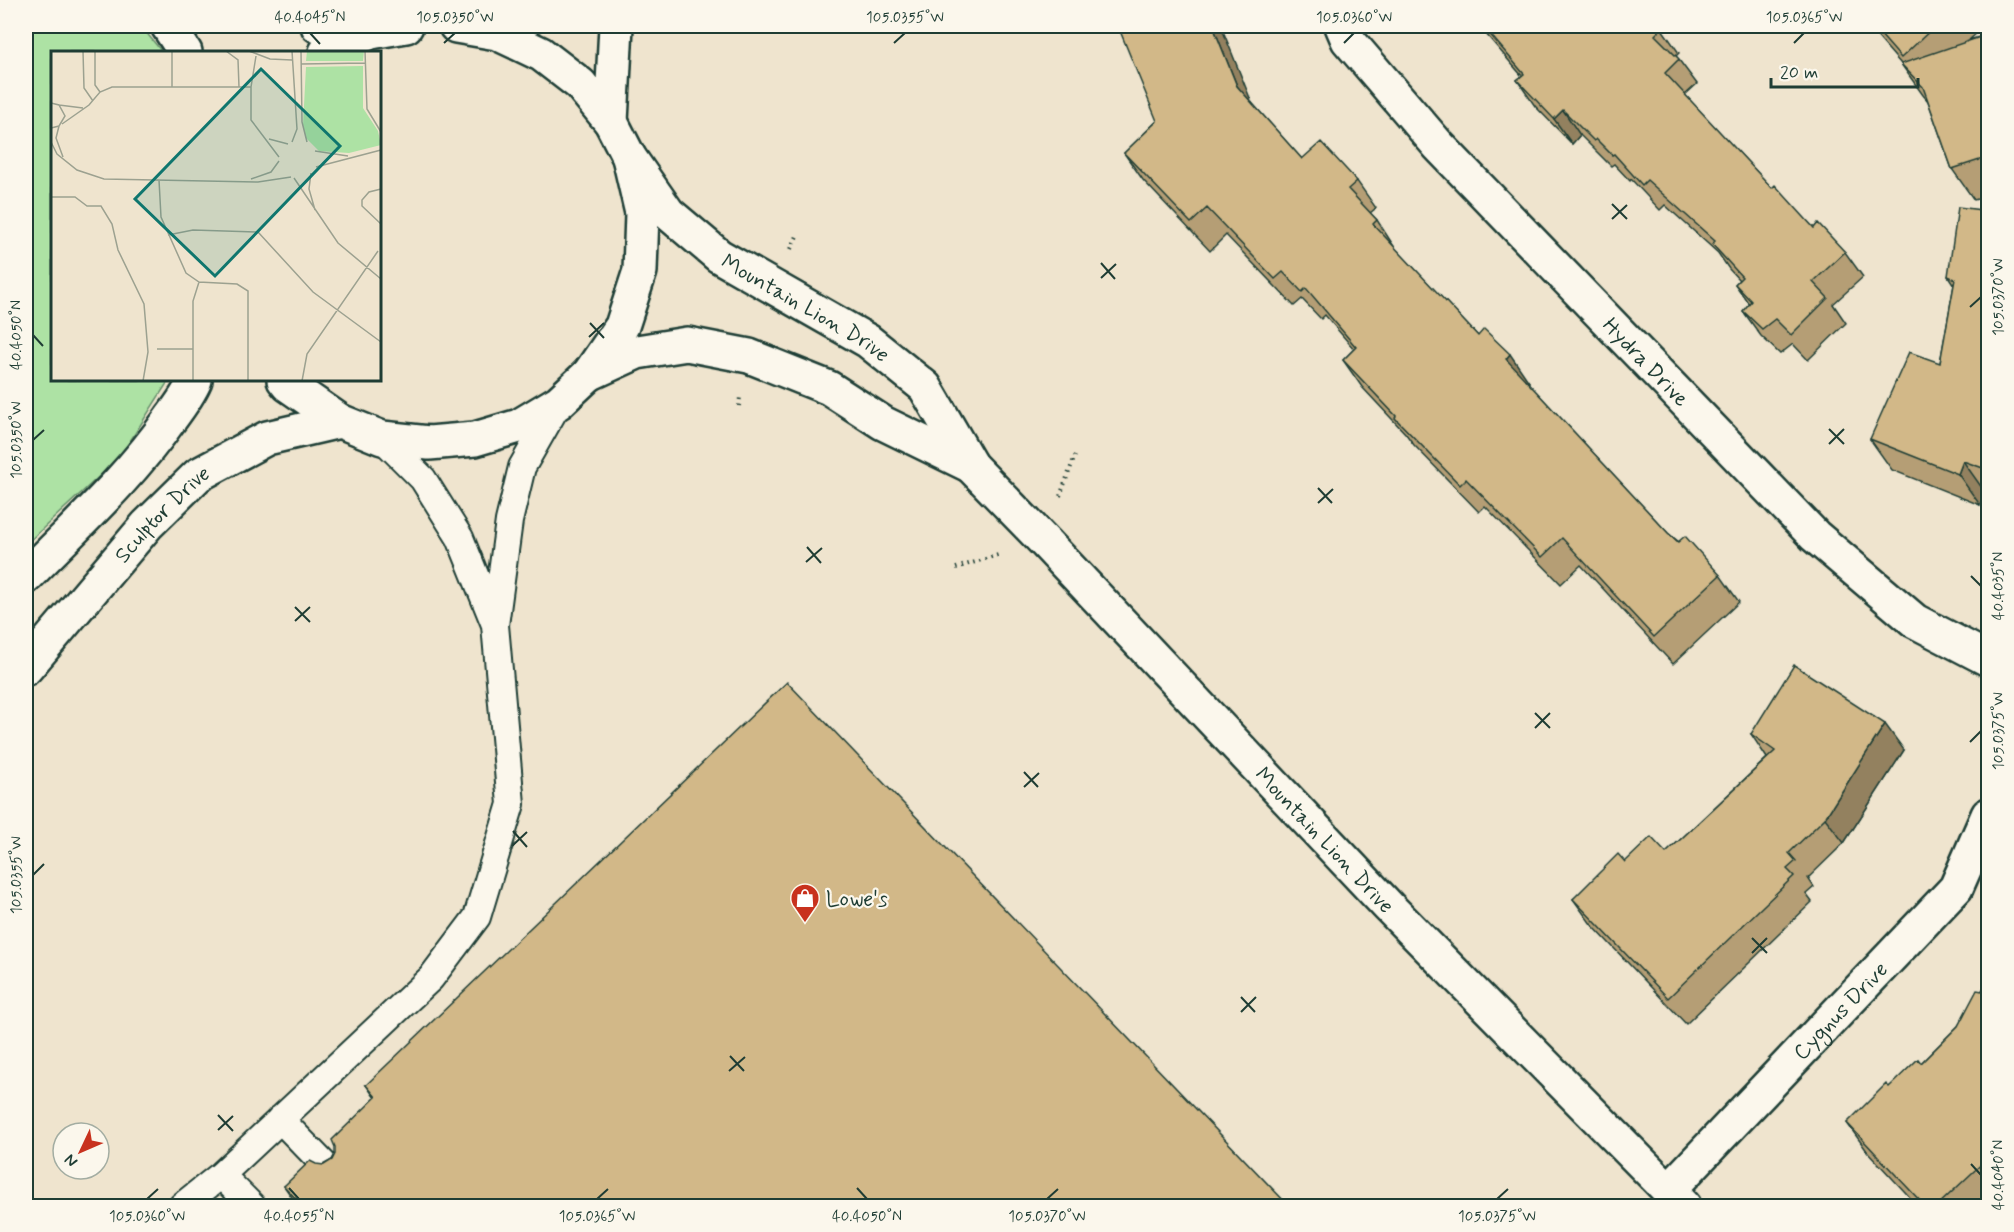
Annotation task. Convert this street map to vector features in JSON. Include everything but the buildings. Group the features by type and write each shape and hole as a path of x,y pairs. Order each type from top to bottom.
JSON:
{"street":[{"path":"168,26 184,51"},
{"path":"318,26 371,32"},
{"path":"328,51 371,32 406,26"},
{"path":"285,381 340,421 382,438 429,443 475,439 519,426 559,402 589,374 622,326 640,271 642,213 629,158 611,122 580,84 541,54 497,33 456,26"},
{"path":"611,122 616,26"},
{"name":"Hydra Drive","path":"1342,26 1348,40 1438,145 1815,536 1915,621 1989,659"},
{"name":"Mountain Lion Drive","path":"629,158 668,213 719,255 868,341 925,387 970,466 1043,540 1389,907 1676,1198"},
{"name":"Mountain Lion Drive","path":"589,374 637,352 687,344 749,356 829,388 883,423 970,466"},
{"path":"26,577 110,493 158,436 195,381"},
{"name":"Sculptor Drive","path":"26,669 147,525 198,475 267,438 340,421"},
{"name":"Cygnus Drive","path":"1676,1198 1956,888 1989,815"}],"lane":[{"path":"182,1206 221,1175 431,978 477,917 511,804 495,625 509,521 522,467 559,402"},
{"path":"382,438 423,479 460,538 495,625"},
{"path":"280,1119 348,1189"},
{"path":"221,1175 252,1206"}],"green space":[{"path":"26,26 141,26 161,51 51,51 51,381 168,381 120,457 26,544"}],"place":[{"name":"Lowe's","path":"805,924"}]}
